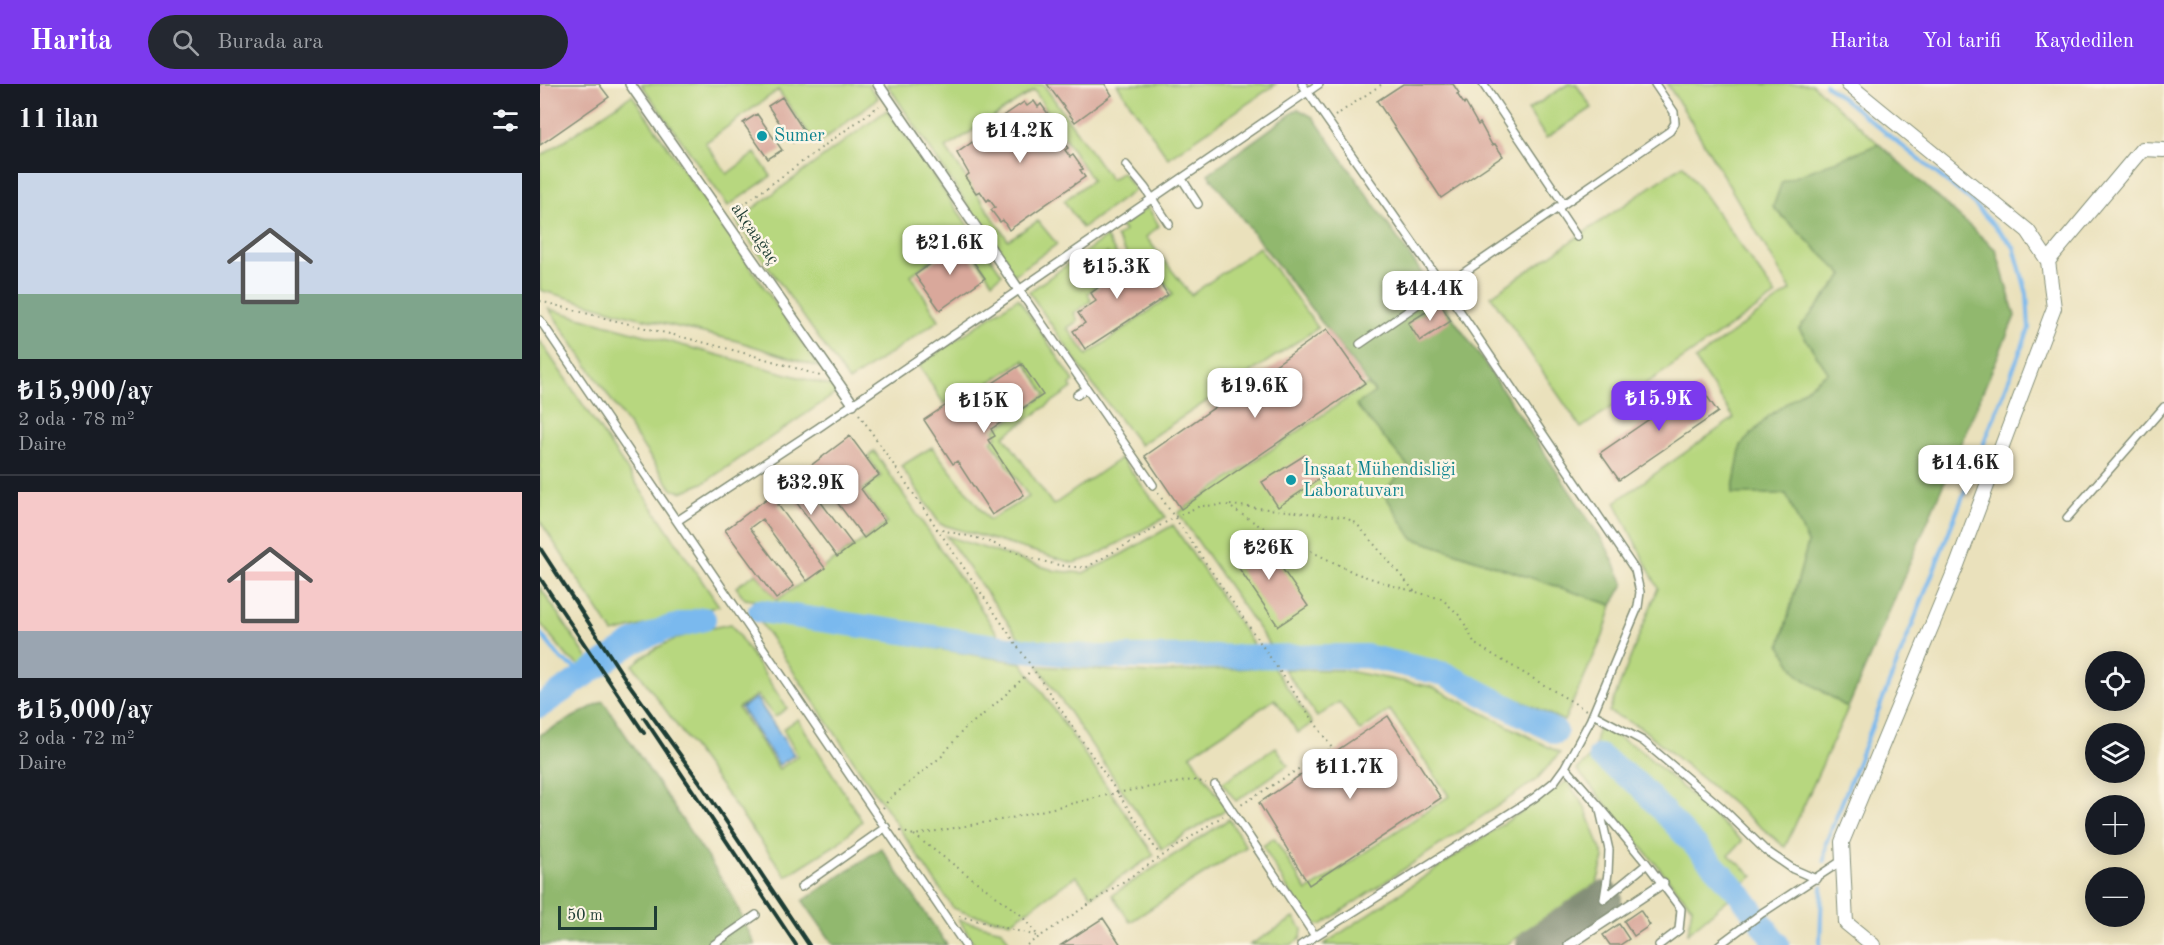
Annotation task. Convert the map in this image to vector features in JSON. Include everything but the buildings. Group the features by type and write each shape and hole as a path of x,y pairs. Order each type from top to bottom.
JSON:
{"street":[{"name":"akçaağaç","path":"630,84 853,404"},
{"path":"878,84 1019,290"},
{"path":"1848,84 2028,231 2048,261 2054,308 1957,565 1842,842 1846,923 1873,945"},
{"path":"2048,261 2142,149 2164,150"},
{"path":"1569,945 1663,883"}],"lane":[{"path":"1301,945 1534,798 1554,782 1565,767 1593,714 1638,607 1640,592 1635,570 1443,286 1302,84"},
{"path":"677,521 853,404 1319,84"},
{"path":"1483,84 1560,205 1577,237"},
{"path":"1360,344 1670,130 1675,123 1674,112 1654,84"},
{"path":"1126,165 1169,224"},
{"path":"1182,179 1198,204"},
{"path":"1019,290 1153,485"},
{"path":"540,320 965,945"},
{"path":"1077,395 1086,388"},
{"path":"2067,518 2164,407"},
{"path":"1593,714 1643,741 1720,806 1765,850 1792,869 1816,879"},
{"path":"1565,767 1663,883 1681,909 1679,930 1659,945"},
{"path":"1215,785 1315,936"},
{"path":"1599,806 1609,850 1604,899 1647,864"},
{"path":"801,886 886,827"},
{"path":"1719,945 1728,942 1741,927 1843,860"},
{"path":"713,945 756,915"}],"path":[{"path":"1328,121 1382,84"},
{"path":"724,219 888,100"},
{"path":"540,301 592,316 770,359 837,381"},
{"path":"853,404 1027,663 1161,856"},
{"path":"1028,945 1161,856 1332,748 1153,485"},
{"path":"1227,505 1260,526 1355,573 1442,598 1461,617 1475,644 1593,714"},
{"path":"936,529 977,538 1054,564 1087,567 1200,506 1227,505 1344,517 1356,523 1416,592"},
{"path":"878,816 889,799 942,756 964,729 989,710 1032,670"},
{"path":"914,835 1011,818 1116,793 1193,780 1215,785"},
{"path":"886,827 914,835 1021,915 1039,937"},
{"path":"944,912 1039,937"}],"green space":[{"path":"641,84 868,84 878,98 817,145 778,90 705,143 727,174 755,153 771,176 728,206"},
{"path":"887,84 1043,84 1111,180 1122,172 1135,190 1082,228 1064,201 1092,180 1034,90 946,148 1008,240 1038,221 1057,244 1014,275"},
{"path":"1117,84 1276,84 1168,158"},
{"path":"1568,84 1576,84 1592,108 1546,138 1528,110"},
{"path":"1667,84 1812,84 1879,144 1782,182 1773,207 1843,275 1799,329 1828,372 1768,417 1741,445 1732,493 1786,494 1808,543 1780,646 1799,676 1848,708 1785,847 1640,727 1609,712 1658,588 1615,502 1734,418 1695,360 1791,290"},
{"path":"632,95 819,367 737,341 628,315 540,290 540,157"},
{"path":"1298,109 1313,117 1490,371 1606,546 1624,584 1612,605 1412,538 1383,492 1408,466 1356,405 1375,392 1208,174"},
{"path":"887,110 1002,274 992,282 963,237 911,275 939,320 849,381 736,221"},
{"path":"1879,144 1996,250 2015,316 1848,708 1799,676 1780,646 1808,543 1786,494 1732,494 1741,445 1768,417 1828,372 1799,329 1843,275 1773,207 1782,182"},
{"path":"1683,165 1776,295 1581,428 1491,296"},
{"path":"1148,207 1159,226 1146,237 1191,295 1259,247 1318,328 1140,445 1090,381 1029,292 1106,237 1125,268 1120,272 1107,253 1085,269 1095,287 1088,293 1091,301 1074,313 1078,321 1067,328 1087,355 1173,294 1146,257 1133,263 1116,237 1125,231 1120,227"},
{"path":"1018,298 1074,381 1070,385 1072,388 1004,436 1053,505 1121,458 1166,517 1093,557 1073,563 940,524 901,466 932,447 989,520 1029,497 991,441 997,437 994,430 1046,395 1024,360 973,393 969,388 944,404 919,365"},
{"path":"549,309 831,386 838,392 705,482 682,492 672,489"},
{"path":"540,341 719,606 613,633 540,521"},
{"path":"1367,385 1376,393 1356,405 1408,466 1412,538 1612,605 1603,636 1564,721 1444,665 1359,650 1272,648 1178,513"},
{"path":"874,451 1000,637 745,599 736,587 756,573 777,600 887,523 862,490 881,476 868,457"},
{"path":"1173,525 1255,647 1099,650 1022,642 946,536 1056,571 1083,573 1115,558"},
{"path":"540,587 592,665 585,669 568,657 540,623"},
{"path":"758,619 1022,663 1154,855 1092,896 1076,876 1011,922 969,914 953,908"},
{"path":"731,624 787,708 775,717 757,695 738,708 779,769 798,756 783,729 798,719 862,821 837,844 786,876 633,665 667,643 704,630"},
{"path":"1038,666 1148,673 1273,667 1312,723 1298,733 1275,699 1190,755 1227,809 1162,849"},
{"path":"1284,669 1342,670 1433,687 1560,753 1536,780 1321,925 1314,924 1293,898 1263,846 1274,838 1307,891 1449,796 1390,710 1360,731 1339,702 1317,717"},
{"path":"603,701 729,890 755,945 540,945 540,735"},
{"path":"1598,727 1638,748 1742,841 1729,855 1753,876 1740,886 1623,761 1595,745"},
{"path":"1276,747 1288,765 1236,801 1222,783"},
{"path":"1590,757 1633,789 1732,896 1688,933 1692,907 1577,770"},
{"path":"1567,781 1585,807 1604,858 1597,883 1506,945 1323,945"},
{"path":"1229,819 1246,847 1130,922 1112,895"},
{"path":"881,848 947,945 834,945 803,901"},
{"path":"1294,918 1302,929 1301,938 1291,945 1250,945"},
{"path":"959,920 1002,930 1011,945 975,945"}],"water":[{"path":"756,698 794,755 779,765 741,708"}],"waterway":[{"path":"1824,861 1826,843 2029,329 2027,294 2014,247 1971,201 1825,84"},
{"path":"760,611 1016,649 1097,657 1366,656 1445,674 1556,732"},
{"path":"540,706 632,643 664,629 704,619"},
{"path":"540,633 562,660 585,673"},
{"path":"1600,756 1639,785 1740,894 1778,945"},
{"path":"1820,945 1822,887"}],"taxiway":[{"path":"1534,945 1604,899"}],"railway":[{"path":"540,548 626,680 699,781 809,945"},
{"path":"540,578 644,733"},
{"path":"644,718 796,945"}],"place":[{"name":"Sumer","path":"762,136"},
{"name":"İnşaat Mühendisliği Laboratuvarı","path":"1291,480"}]}
